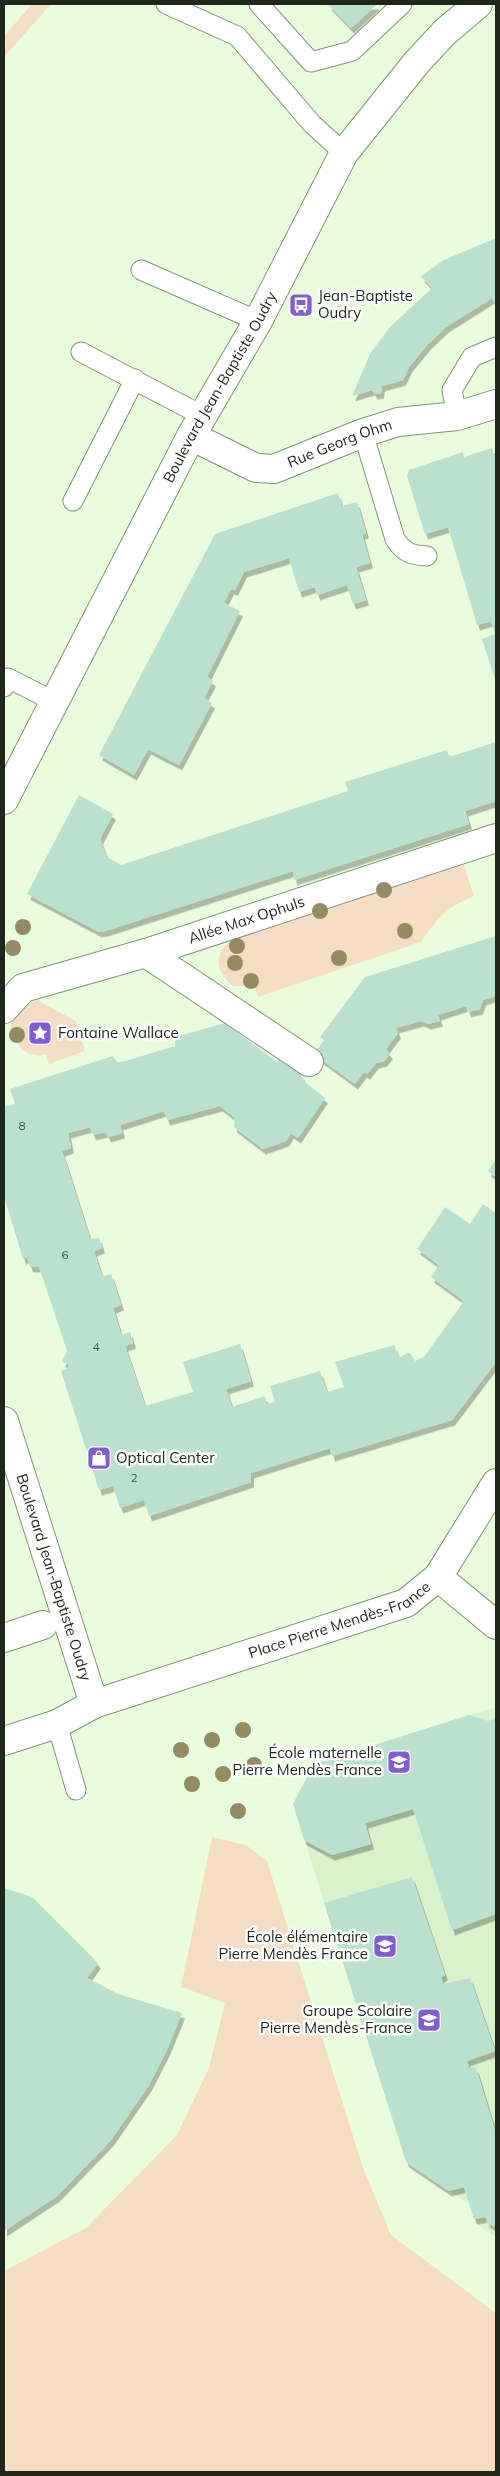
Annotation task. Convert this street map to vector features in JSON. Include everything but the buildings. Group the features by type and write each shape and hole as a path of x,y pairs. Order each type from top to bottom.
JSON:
{"street":[{"name":"Boulevard Jean-Baptiste Oudry","path":"4,800 197,426 258,321 344,153 417,62 446,32 478,4"},
{"name":"Rue Georg Ohm","path":"197,426 256,468 274,469 362,433 398,422 457,416 496,404"},
{"name":"Allée Max Ophuls","path":"4,1009 23,988 146,953 496,838"},
{"path":"146,953 309,1062"},
{"name":"Boulevard Jean-Baptiste Oudry","path":"4,1421 94,1704"},
{"name":"Place Pierre Mendès-France","path":"4,1741 57,1724 94,1704 406,1603 438,1576 496,1483"},
{"path":"438,1576 496,1624"},
{"path":"4,1638 43,1625"}],"lane":[{"path":"166,4 237,36 312,124 344,153"},
{"path":"259,4 311,62 352,51 402,4"},
{"path":"141,270 258,321"},
{"path":"457,416 452,390 472,357 496,347"},
{"path":"81,352 135,379 197,426"},
{"path":"73,501 135,379"},
{"path":"362,433 395,539 404,552 413,556 427,556"},
{"path":"4,687 8,678 55,702"},
{"path":"57,1724 76,1790"}],"shaded area":[{"path":"32,4 51,4 4,57 4,36"},
{"path":"460,854 474,896 457,904 443,914 421,942 258,997 254,986 233,986 226,980 219,967 218,960 223,948 237,938"},
{"path":"37,1000 76,1021 85,1051 49,1064 46,1054 37,1055 21,1048 13,1033 12,1024 14,1016 19,1009"},
{"name":"Groupe Scolaire Pierre Mendès-France","path":"496,1707 496,2237 475,2223 469,2204 449,2191 399,2138 293,1804 314,1764"},
{"path":"212,1837 246,1845 267,1861 363,2168 391,2235 496,2313 496,2472 4,2472 4,2271 86,2228 177,2135 209,2068 225,2003 181,1987"}],"place":[{"name":"Jean-Baptiste Oudry","path":"301,305"},
{"name":"Fontaine Wallace","path":"40,1033"},
{"name":"Optical Center","path":"99,1458"},
{"name":"École maternelle Pierre Mendès France","path":"399,1762"},
{"name":"École élémentaire Pierre Mendès France","path":"385,1946"},
{"name":"Groupe Scolaire Pierre Mendès-France","path":"429,2020"}]}
